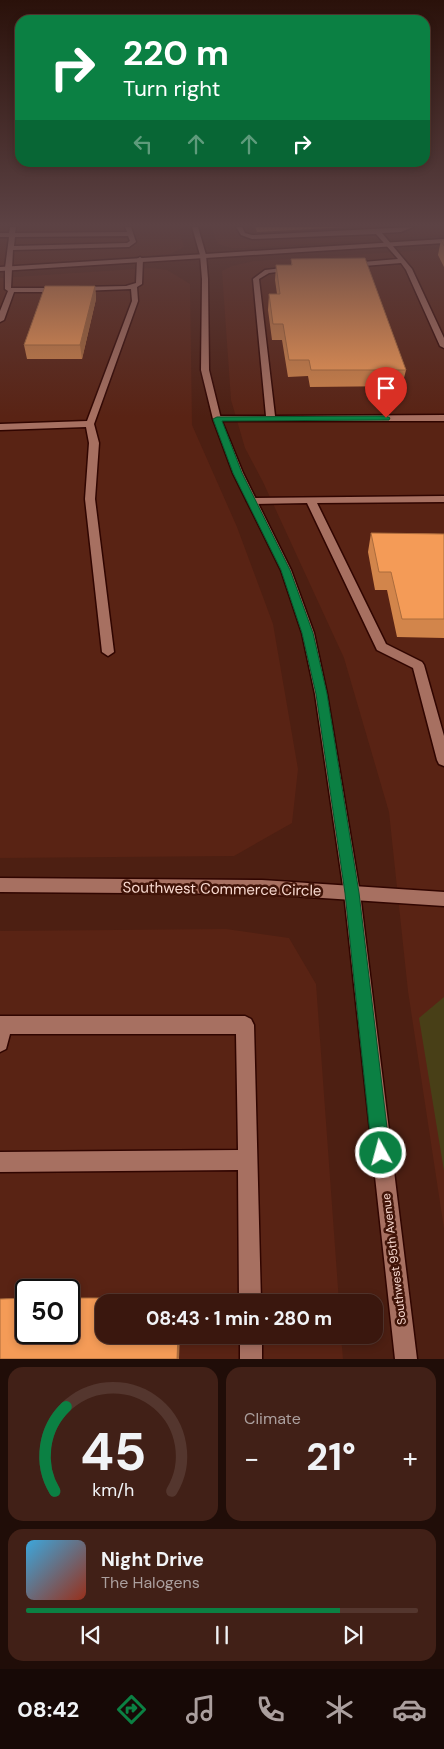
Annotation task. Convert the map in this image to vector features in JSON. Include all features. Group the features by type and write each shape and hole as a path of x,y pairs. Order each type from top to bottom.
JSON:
{"main road":[{"path":"0,320 11,291 43,290"},
{"path":"108,652 90,499 94,443 90,424 135,301 134,290"},
{"name":"Southwest 95th Avenue","path":"205,290 205,370 217,419 238,473 286,570 308,633 322,694 352,893 406,1359"},
{"path":"257,290 271,419"},
{"path":"417,290 444,346"},
{"path":"217,419 444,418"},
{"path":"0,427 90,424"},
{"path":"252,501 444,499"},
{"path":"310,500 381,647 418,665 444,760"},
{"name":"Southwest Commerce Circle","path":"0,885 262,887 444,899"},
{"path":"0,1043 2,1024 246,1024 250,1294"},
{"path":"0,1162 247,1160"},
{"path":"251,1344 251,1359"}],"shaded area":[{"path":"0,290 190,290 192,425 237,527 273,624 298,769 292,823 234,856 0,858"},
{"path":"223,290 444,290 444,1229 408,991 389,812 344,658 263,482 245,448 231,400"},
{"path":"226,929 289,938 316,984 338,1294 95,1294 95,1344 342,1344 343,1359 0,1359 0,931"},
{"path":"444,997 444,1171 419,1018"}],"building":[{"path":"43,290 94,290 80,345 24,345"},
{"path":"280,290 377,290 406,370 311,370 309,360 289,360 283,324 273,324 269,294 280,294"},
{"path":"371,533 444,534 444,619 402,619 391,572 379,572"},
{"path":"15,1298 15,1344 80,1344 80,1298 95,1298 95,1344 178,1344 177,1359 0,1359 0,1299"}],"route":[{"path":"381,1153 352,893 322,694 308,633 286,570 238,473 217,419 386,418"}]}
